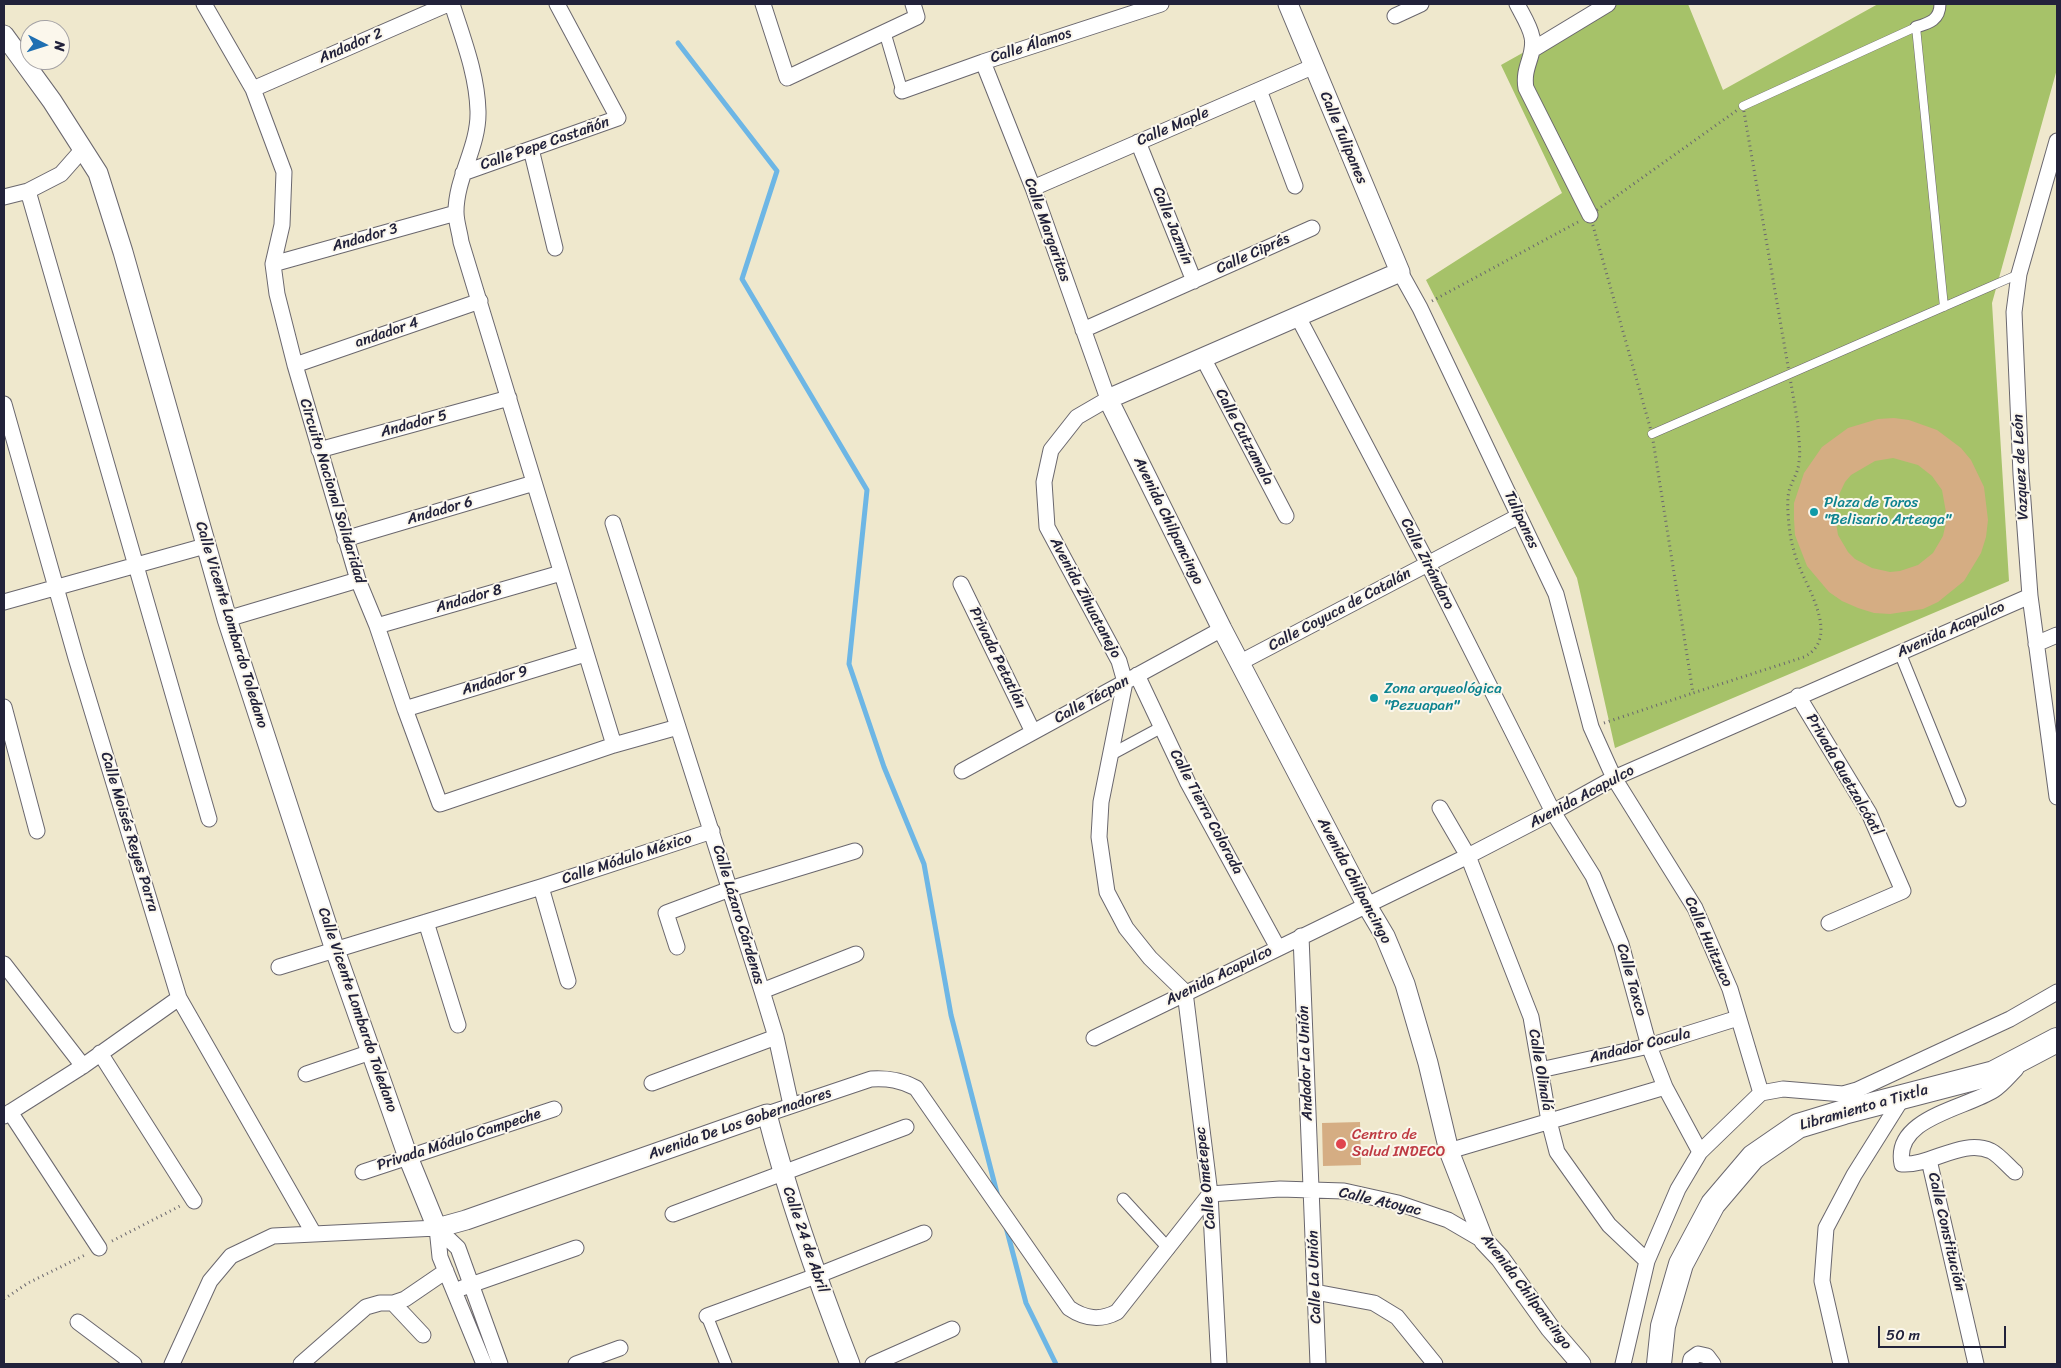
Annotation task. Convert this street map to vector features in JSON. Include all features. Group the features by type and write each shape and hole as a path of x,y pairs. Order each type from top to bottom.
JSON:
{"main road":[{"name":"Libramiento a Tixtla","path":"1659,1364 1663,1326 1681,1264 1713,1204 1753,1157 1798,1126 1843,1102 1903,1097 1994,1073 2057,1040"}],"street":[{"name":"Circuito Nacional Solidaridad","path":"205,4 253,88 284,172 282,225 273,264 277,294 319,450 358,580 377,626 440,804 614,745 678,727"},
{"name":"Andador 2","path":"253,88 448,4"},
{"path":"452,4 473,70 478,112 475,143 463,173 456,213 461,242 614,745"},
{"name":"Calle Pepe Castañón","path":"463,173 618,118 557,4"},
{"path":"763,4 786,78 885,32 915,11"},
{"name":"Calle Álamos","path":"902,91 983,62 1160,4"},
{"name":"Calle Tulipanes","path":"1288,4 1312,67 1400,272"},
{"path":"1395,16 1421,4"},
{"path":"1517,4 1532,36 1532,50 1524,77 1526,88 1590,216"},
{"path":"1532,50 1608,4"},
{"path":"1916,27 1931,22 1939,11 1940,4"},
{"path":"885,32 902,91"},
{"name":"Calle Vicente Lombardo Toledano","path":"4,35 52,101 98,173 123,252 226,619 335,950 408,1157 437,1228 440,1256 484,1364"},
{"name":"Calle Margaritas","path":"983,62 1033,188 1108,399"},
{"name":"Calle Maple","path":"1033,188 1312,67"},
{"path":"1260,90 1295,186"},
{"name":"Vazquez de León","path":"2057,140 2019,274 2015,322 2020,474 2030,596 2057,797"},
{"name":"Calle Jazmín","path":"1083,330 1194,281 1138,142"},
{"path":"4,197 28,191 61,174 83,149"},
{"path":"531,149 555,248"},
{"path":"2041,193 2057,188"},
{"path":"28,191 209,819"},
{"name":"Andador 3","path":"273,264 456,213"},
{"name":"Calle Ciprés","path":"1194,281 1312,228"},
{"name":"Tulipanes","path":"1400,272 1420,308 1556,594 1592,727 1614,778"},
{"name":"Avenida Zihuatanejo","path":"1185,992 1150,958 1126,928 1107,892 1099,837 1101,802 1110,755 1131,679 1119,661 1047,528 1044,482 1051,450 1077,417 1108,399 1400,272"},
{"name":"andador 4","path":"295,365 480,301"},
{"name":"Calle Zirándaro","path":"1298,317 1428,564 1553,812"},
{"name":"Calle Cutzamala","path":"1203,358 1286,516"},
{"name":"Andador 5","path":"319,450 509,398"},
{"name":"Avenida Chilpancingo","path":"1108,399 1239,663 1366,904 1385,936 1405,984 1428,1063 1449,1151 1484,1241 1500,1258 1550,1328 1581,1364"},
{"name":"Calle Moisés Reyes Parra","path":"4,404 56,589 180,998 314,1234"},
{"name":"Andador 6","path":"345,539 534,483"},
{"name":"Calle Coyuca de Catalán","path":"1239,663 1519,516"},
{"name":"Calle Lázaro Cárdenas","path":"613,523 762,991 776,1037 791,1105"},
{"path":"4,602 206,546"},
{"name":"Andador 8","path":"377,626 561,573"},
{"path":"226,619 358,580"},
{"name":"Privada Petatlán","path":"961,584 1033,732"},
{"name":"Avenida Acapulco","path":"1094,1038 1185,992 1468,856 1614,778 2030,596"},
{"name":"Calle Técpan","path":"962,771 1222,629"},
{"path":"2036,644 2057,635"},
{"path":"1900,653 1960,801"},
{"name":"Andador 9","path":"405,709 585,654"},
{"name":"Calle Tierra Colorada","path":"1131,679 1162,727 1188,783 1278,948"},
{"name":"Privada Quetzalcóatl","path":"1798,696 1869,813 1903,891 1829,923"},
{"path":"4,707 37,831"},
{"path":"1110,755 1162,727"},
{"name":"Calle Huitzuco","path":"1614,778 1695,908 1730,989 1761,1093"},
{"name":"Calle Olinalá","path":"1440,808 1468,856 1531,1017 1549,1121 1557,1152 1609,1225 1647,1262"},
{"name":"Calle Taxco","path":"1553,812 1593,876 1621,944 1650,1046 1665,1087 1700,1152"},
{"name":"Calle Módulo México","path":"279,967 541,887 712,831"},
{"path":"677,947 666,913 730,889 855,851"},
{"path":"541,887 568,981"},
{"path":"426,922 458,1025"},
{"name":"Andador La Unión","path":"1301,936 1311,1190"},
{"path":"762,991 856,954"},
{"path":"4,964 83,1066"},
{"name":"Calle Ometepec","path":"1185,992 1210,1194 1219,1364"},
{"path":"1623,1364 1647,1262 1678,1189 1700,1152 1761,1093 1783,1089 1843,1102 1857,1090 2010,1019 2057,992"},
{"path":"99,1248 7,1114 83,1066 180,998"},
{"name":"Andador Cocula","path":"1540,1070 1650,1046 1738,1018"},
{"path":"652,1084 776,1037"},
{"path":"306,1074 371,1052"},
{"name":"Calle Constitución","path":"1976,1364 1929,1160 1902,1164 1900,1153 1907,1136 1920,1123 1994,1090 2034,1052"},
{"path":"100,1053 194,1201"},
{"name":"Avenida De Los Gobernadores","path":"172,1364 210,1281 231,1256 273,1236 437,1228 466,1220 871,1078 902,1081 916,1088 1069,1308 1080,1316 1106,1318 1118,1312 1210,1194"},
{"path":"1449,1151 1665,1087"},
{"path":"1841,1364 1822,1280 1826,1228 1854,1175 1903,1097"},
{"name":"Privada Módulo Campeche","path":"363,1172 554,1109"},
{"name":"Calle 24 de Abril","path":"767,1114 782,1175 816,1276 850,1364"},
{"path":"673,1214 782,1175 906,1127"},
{"path":"1929,1160 1969,1147 1990,1151 2015,1172"},
{"name":"Calle Atoyac","path":"1210,1194 1280,1189 1344,1191 1398,1203 1448,1220 1484,1241"},
{"name":"Calle La Unión","path":"1311,1190 1318,1364"},
{"path":"1123,1198 1169,1249"},
{"name":"Calle Vicente Lombardo Toledano","path":"437,1228 458,1248 500,1364"},
{"path":"726,1364 707,1316 816,1276 924,1233"},
{"path":"455,1291 576,1248"},
{"path":"301,1364 366,1307 380,1302 393,1303 405,1299 446,1271"},
{"path":"1315,1292 1374,1303 1397,1317 1435,1364"},
{"path":"393,1303 423,1335"},
{"path":"78,1322 134,1364"},
{"path":"873,1364 952,1329"},
{"path":"576,1364 620,1348"},
{"path":"1690,1364 1691,1359 1698,1354 1707,1356 1713,1364"}],"lane":[{"path":"1743,106 1916,27 1944,307"},
{"path":"1652,434 2019,274"}],"path":[{"path":"1420,308 1590,216"},
{"path":"1592,727 1693,692"}],"green space":[{"path":"1610,4 1688,4 1723,90 1878,4 2057,4 2057,69 1992,303 2009,581 1615,748 1577,578 1426,280 1562,193 1501,65"}],"building":[{"name":"Plaza de Toros \"Belisario Arteaga\"","path":"1894,418 1909,420 1937,430 1961,448 1971,460 1984,487 1988,520 1986,537 1981,553 1964,581 1938,602 1923,609 1890,614 1874,613 1858,608 1842,601 1829,592 1807,566 1795,535 1794,519 1794,503 1804,473 1822,447 1848,428 1878,419","holes":["1893,458 1918,465 1932,476 1942,490 1947,518 1943,536 1933,553 1918,565 1890,572 1872,568 1855,559 1848,552 1838,535 1835,517 1837,499 1845,482 1851,475 1875,461"]},
{"name":"Centro de Salud INDECO","path":"1360,1122 1361,1165 1323,1166 1322,1123"}],"waterway":[{"path":"678,43 777,171 742,279 867,490 849,664 884,767 924,864 951,1015 998,1197"},
{"path":"1006,1227 1026,1303 1056,1364"}],"place":[{"name":"Plaza de Toros \"Belisario Arteaga\"","path":"1814,512"},
{"name":"Zona arqueológica \"Pezuapan\"","path":"1374,698"},
{"name":"Centro de Salud INDECO","path":"1341,1144"}]}
